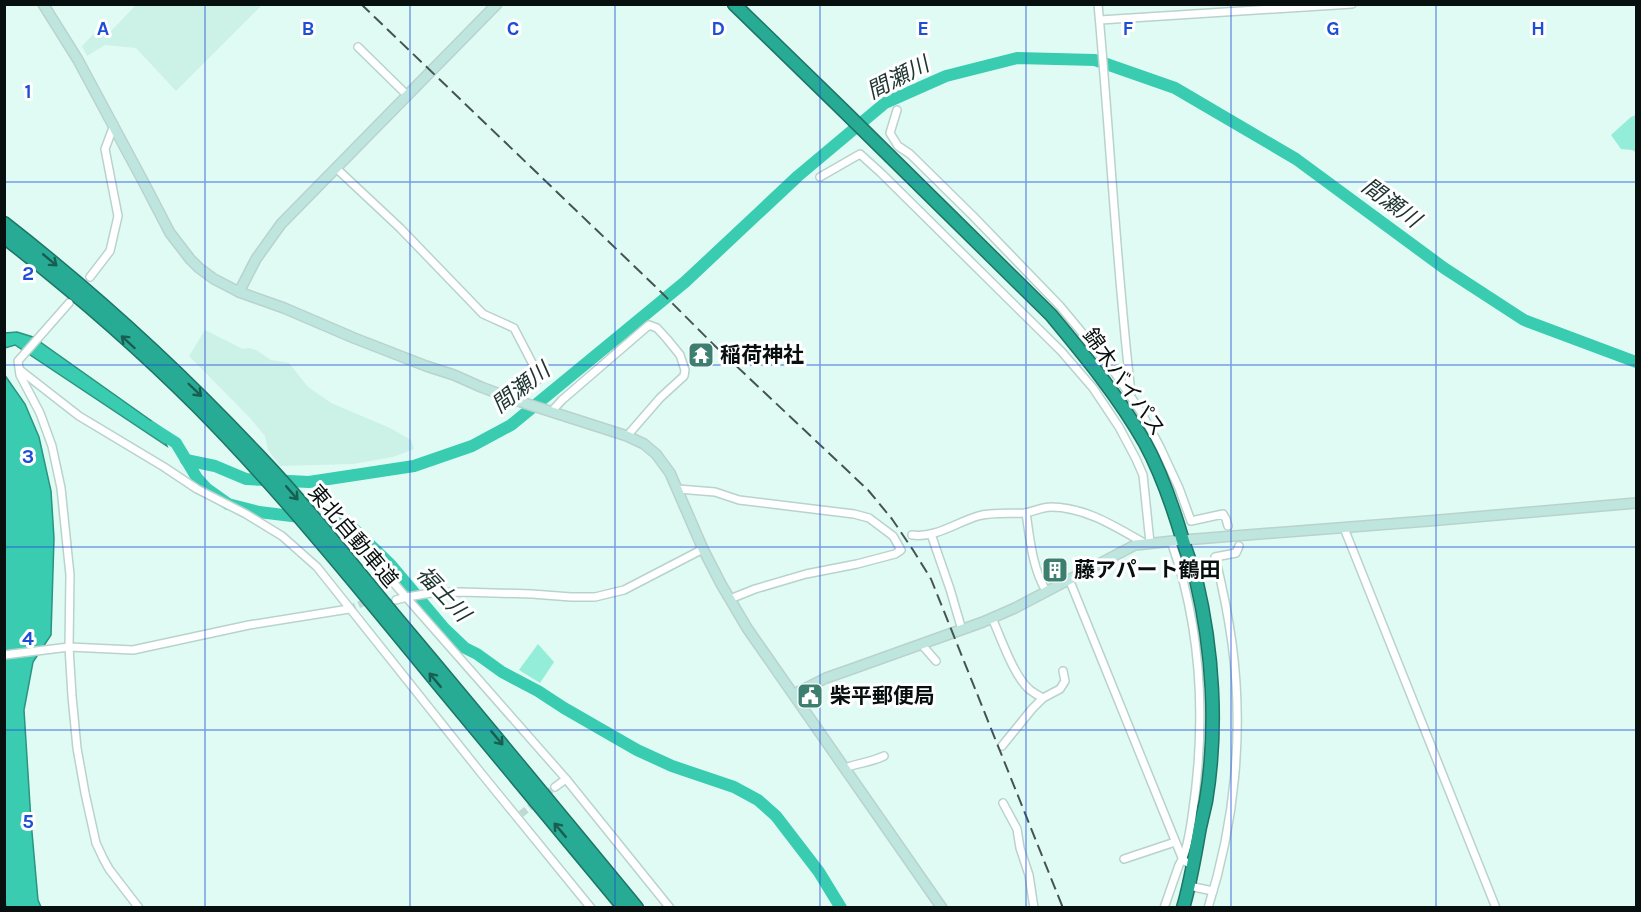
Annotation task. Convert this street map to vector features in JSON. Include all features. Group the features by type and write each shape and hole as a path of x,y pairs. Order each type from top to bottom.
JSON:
{"highway":[{"name":"錦木バイパス","path":"734,4 1051,315 1074,341 1112,392 1144,443 1163,481 1177,540 1195,578 1203,614 1211,680 1211,742 1206,800 1188,863 1189,886 1183,908"},
{"name":"東北自動車道","path":"4,223 80,285 148,345 259,455 325,531 637,908"},
{"name":"東北自動車道","path":"4,237 83,301 141,353 245,456 346,573 624,908"}],"street":[{"path":"42,4 78,60 170,233 190,259 214,279 239,292 517,401 627,436 644,444 656,454 670,473 703,549 747,628 942,908"},
{"path":"239,292 256,259 281,224 497,4"},
{"path":"1098,4 1124,333 1132,397"},
{"path":"1100,20 1352,4"},
{"path":"358,47 408,96"},
{"path":"897,110 890,133 898,146 973,216 1060,306 1113,370 1132,397 1160,447 1191,520 1223,514 1228,526"},
{"path":"90,277 110,251 118,216 105,149 114,125"},
{"path":"820,177 860,154 1069,359 1101,400 1137,459 1143,475 1147,543"},
{"path":"336,168 400,228 483,314 514,328 540,378 517,401"},
{"path":"69,303 18,361 20,375 40,413 52,446 61,488 70,575 69,647 77,748 84,793 96,843 109,869 139,908"},
{"path":"549,411 649,325 657,328 680,355 685,370 684,376 660,398 627,436"},
{"path":"20,370 79,416 197,489 246,514 282,536 317,567 519,815 591,908"},
{"path":"678,489 715,492 739,500 854,514 869,518 893,536 901,550 896,554 857,564 806,574 730,599"},
{"path":"794,694 826,678 992,618 1135,545 1636,502"},
{"path":"912,535 931,534 978,516 1026,513 1049,507 1073,509 1109,523 1147,543"},
{"path":"1026,513 1034,561 1040,581 1046,591"},
{"path":"1344,528 1496,908"},
{"path":"931,534 962,630"},
{"path":"345,538 355,539 407,597 566,779 670,908"},
{"path":"1208,908 1222,854 1232,800 1237,721 1232,643 1227,608 1215,557 1236,553 1239,546"},
{"path":"396,600 431,593 460,592 595,597 624,590 703,549"},
{"path":"1069,579 1175,842 1188,863 1179,865 1164,908"},
{"path":"4,656 69,647 133,650 249,625 349,609"},
{"path":"992,618 1020,677 1029,690 1043,698"},
{"path":"922,645 936,661"},
{"path":"1002,746 1043,698 1060,689 1065,681 1063,671"},
{"path":"845,768 884,756"},
{"path":"555,787 566,779"},
{"path":"1003,803 1017,829 1020,848 1029,875 1034,908"},
{"path":"1124,859 1175,842"},
{"path":"1189,886 1213,891"}],"shaded area":[{"path":"137,4 262,5 176,91 136,48 105,45 87,56 82,46 104,23 111,31"},
{"path":"1636,115 1636,152 1621,149 1611,135"},
{"path":"205,330 243,349 256,350 271,360 289,363 308,387 331,403 390,428 411,440 414,449 393,457 353,464 280,466 268,450 265,436 189,356"},
{"path":"17,332 33,337 160,427 167,446 15,345 5,348 5,333"},
{"path":"4,374 25,404 39,437 51,491 54,538 51,635 33,662 24,710 31,821 38,900 41,907 6,907 5,900"},
{"path":"538,644 554,662 540,683 519,670"}],"waterway":[{"name":"間瀬川","path":"186,460 215,466 246,479 309,482 414,466 472,446 511,425 685,282 798,176 885,103 946,76 1017,58 1095,60 1175,88 1296,159 1444,268 1524,320 1636,362"},
{"name":"福士川","path":"151,427 176,443 197,478 207,489 228,504 259,512 333,521 353,528 391,565 444,628 465,648 637,750 672,766 734,787 758,800 776,816 819,872 841,908"}],"tunnel":[{"path":"349,609 370,600"},
{"path":"521,814 555,787"}],"railway":[{"path":"361,4 714,345 868,490 892,519 931,579 1063,908"}],"place":[{"name":"稲荷神社","path":"701,355"},
{"name":"藤アパート鶴田","path":"1055,570"},
{"name":"柴平郵便局","path":"810,696"}]}
